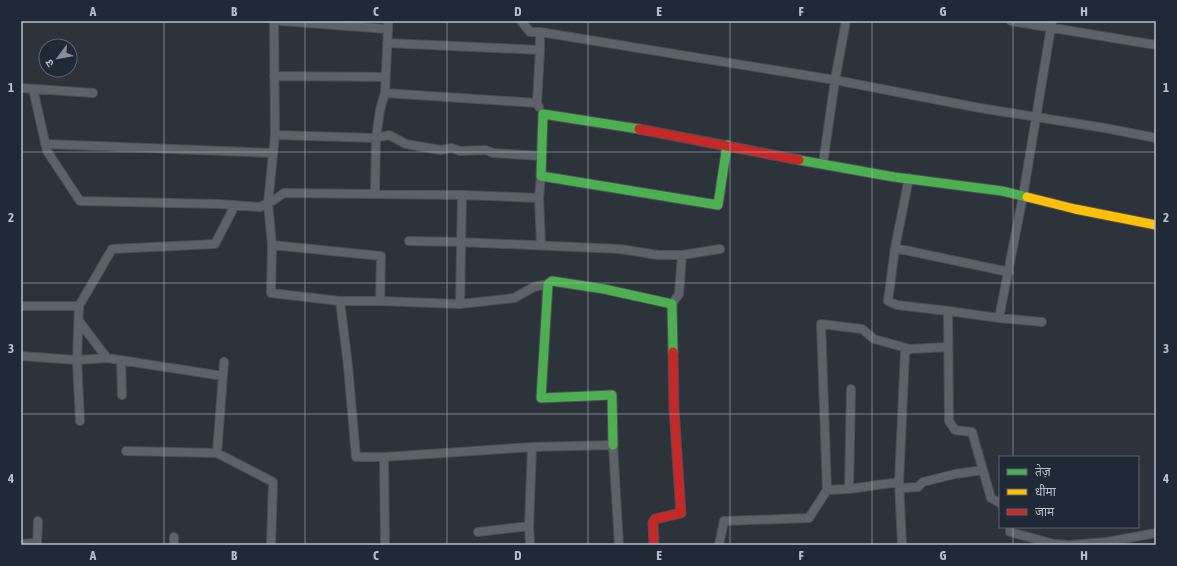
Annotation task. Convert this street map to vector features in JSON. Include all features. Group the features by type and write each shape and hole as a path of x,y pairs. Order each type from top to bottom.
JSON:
{"street":[{"path":"274,21 274,135 268,203 272,245 271,293 340,302 380,301 460,304 514,298 534,287 548,284 552,281 604,289 672,304"},
{"path":"281,21 388,25 385,94 380,110 376,138 375,193"},
{"path":"521,21 530,32 540,32 835,80 1156,138"},
{"path":"823,164 835,80 846,21"},
{"path":"1011,21 1052,25 1156,45"},
{"path":"1000,318 1023,196 1052,25"},
{"path":"540,32 537,103 543,114 541,176 538,198 541,246"},
{"path":"387,43 540,50"},
{"path":"274,76 386,77"},
{"path":"21,88 93,93"},
{"path":"33,89 46,150 80,201 219,204 260,208 284,193 375,193 538,198"},
{"path":"385,94 537,103"},
{"path":"543,114 680,136 823,164 1002,191 1075,209 1156,225"},
{"path":"274,135 376,138 389,135 406,144 440,150 452,148 460,151 486,150 493,152 542,156"},
{"path":"45,144 273,153"},
{"path":"541,176 718,205 727,145"},
{"path":"909,178 895,248 888,301 898,305 1042,322"},
{"path":"460,304 462,195"},
{"path":"80,421 77,360 79,306 112,249 215,244 235,205"},
{"path":"409,241 620,248 658,255 682,255 720,249"},
{"path":"272,245 381,256 380,301"},
{"path":"895,248 1009,272"},
{"path":"654,545 653,523 655,519 681,513 674,409 672,304 678,294 682,255"},
{"path":"548,284 541,398 612,395 613,444 619,545"},
{"path":"340,302 348,366 356,457 384,457 532,447 613,444"},
{"path":"21,306 79,306"},
{"path":"948,311 949,421 955,430 972,432 991,498 999,502"},
{"path":"79,322 107,358"},
{"path":"719,545 724,521 809,518 827,490 821,324 862,329 874,339 910,349 948,347"},
{"path":"902,545 900,485 904,352 910,349"},
{"path":"21,356 77,360 107,358 224,376"},
{"path":"121,361 122,395"},
{"path":"217,453 224,362"},
{"path":"849,489 851,389"},
{"path":"530,545 529,526 532,447"},
{"path":"126,451 217,453 273,482 271,545"},
{"path":"384,457 385,545"},
{"path":"827,490 900,485 918,486 923,482 930,480 955,474 983,470"},
{"path":"21,544 37,544 38,521"},
{"path":"478,532 529,526"},
{"path":"1010,528 1010,532 1054,544 1069,545 1106,543 1156,533"}],"traffic: fast":[{"path":"639,129 543,114 541,176 718,205 727,145"},
{"path":"799,160 894,177 1002,191 1027,197"},
{"path":"613,445 612,395 541,398 548,284 552,281 604,289 672,304 673,352"}],"traffic: slow":[{"path":"1027,197 1075,209 1156,225"}],"traffic: jam":[{"path":"639,129 799,160"},
{"path":"654,545 653,523 655,519 681,513 674,409 673,352"}]}
